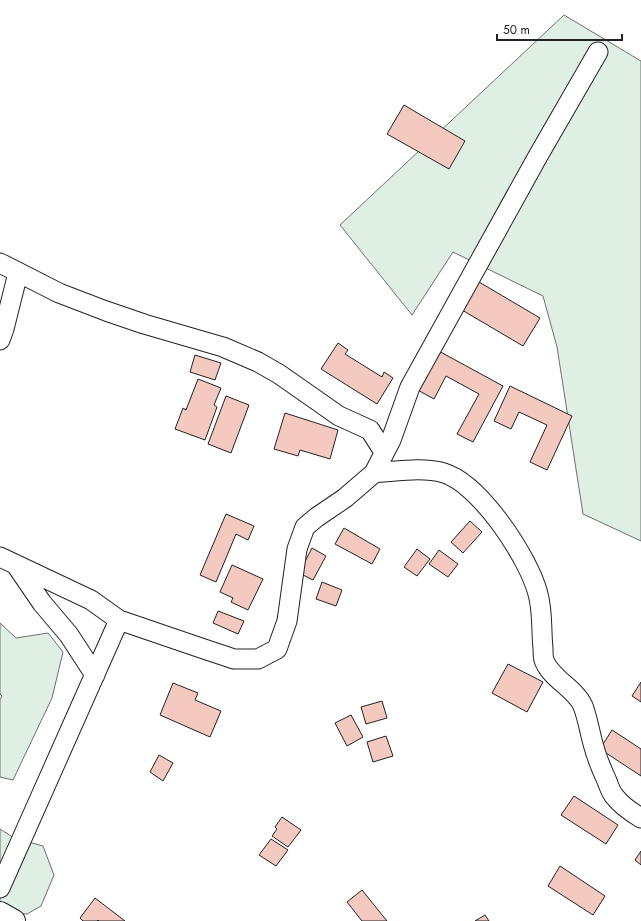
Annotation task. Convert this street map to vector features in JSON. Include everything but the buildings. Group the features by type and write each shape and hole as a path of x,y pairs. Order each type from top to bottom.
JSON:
{"highway":[{"path":"0,913 14,921"}],"street":[{"path":"7,560 91,600 119,620 234,659 258,659 277,649 287,621 297,549 305,528 317,517 345,498 374,472 391,440 410,387 534,163 598,52"},
{"path":"0,263 59,293 144,324 223,347 258,362 279,374 339,416 370,430 384,452"},
{"path":"0,340 18,273"},
{"path":"374,472 419,470 444,473 466,484 497,518 521,553 531,573 538,594 542,613 544,660 553,674 570,690 582,705 594,749 614,796 627,810 641,818"},
{"path":"7,560 70,636 95,675"},
{"path":"0,888 119,620"}],"green space":[{"path":"564,15 641,61 641,541 583,514 557,347 543,296 453,252 412,315 340,225"},
{"path":"0,623 16,638 48,633 63,652 52,698 13,780 0,777 0,700 2,696 0,694"},
{"path":"0,829 14,838 43,846 54,875 41,906 27,914 11,913 0,907"}]}
